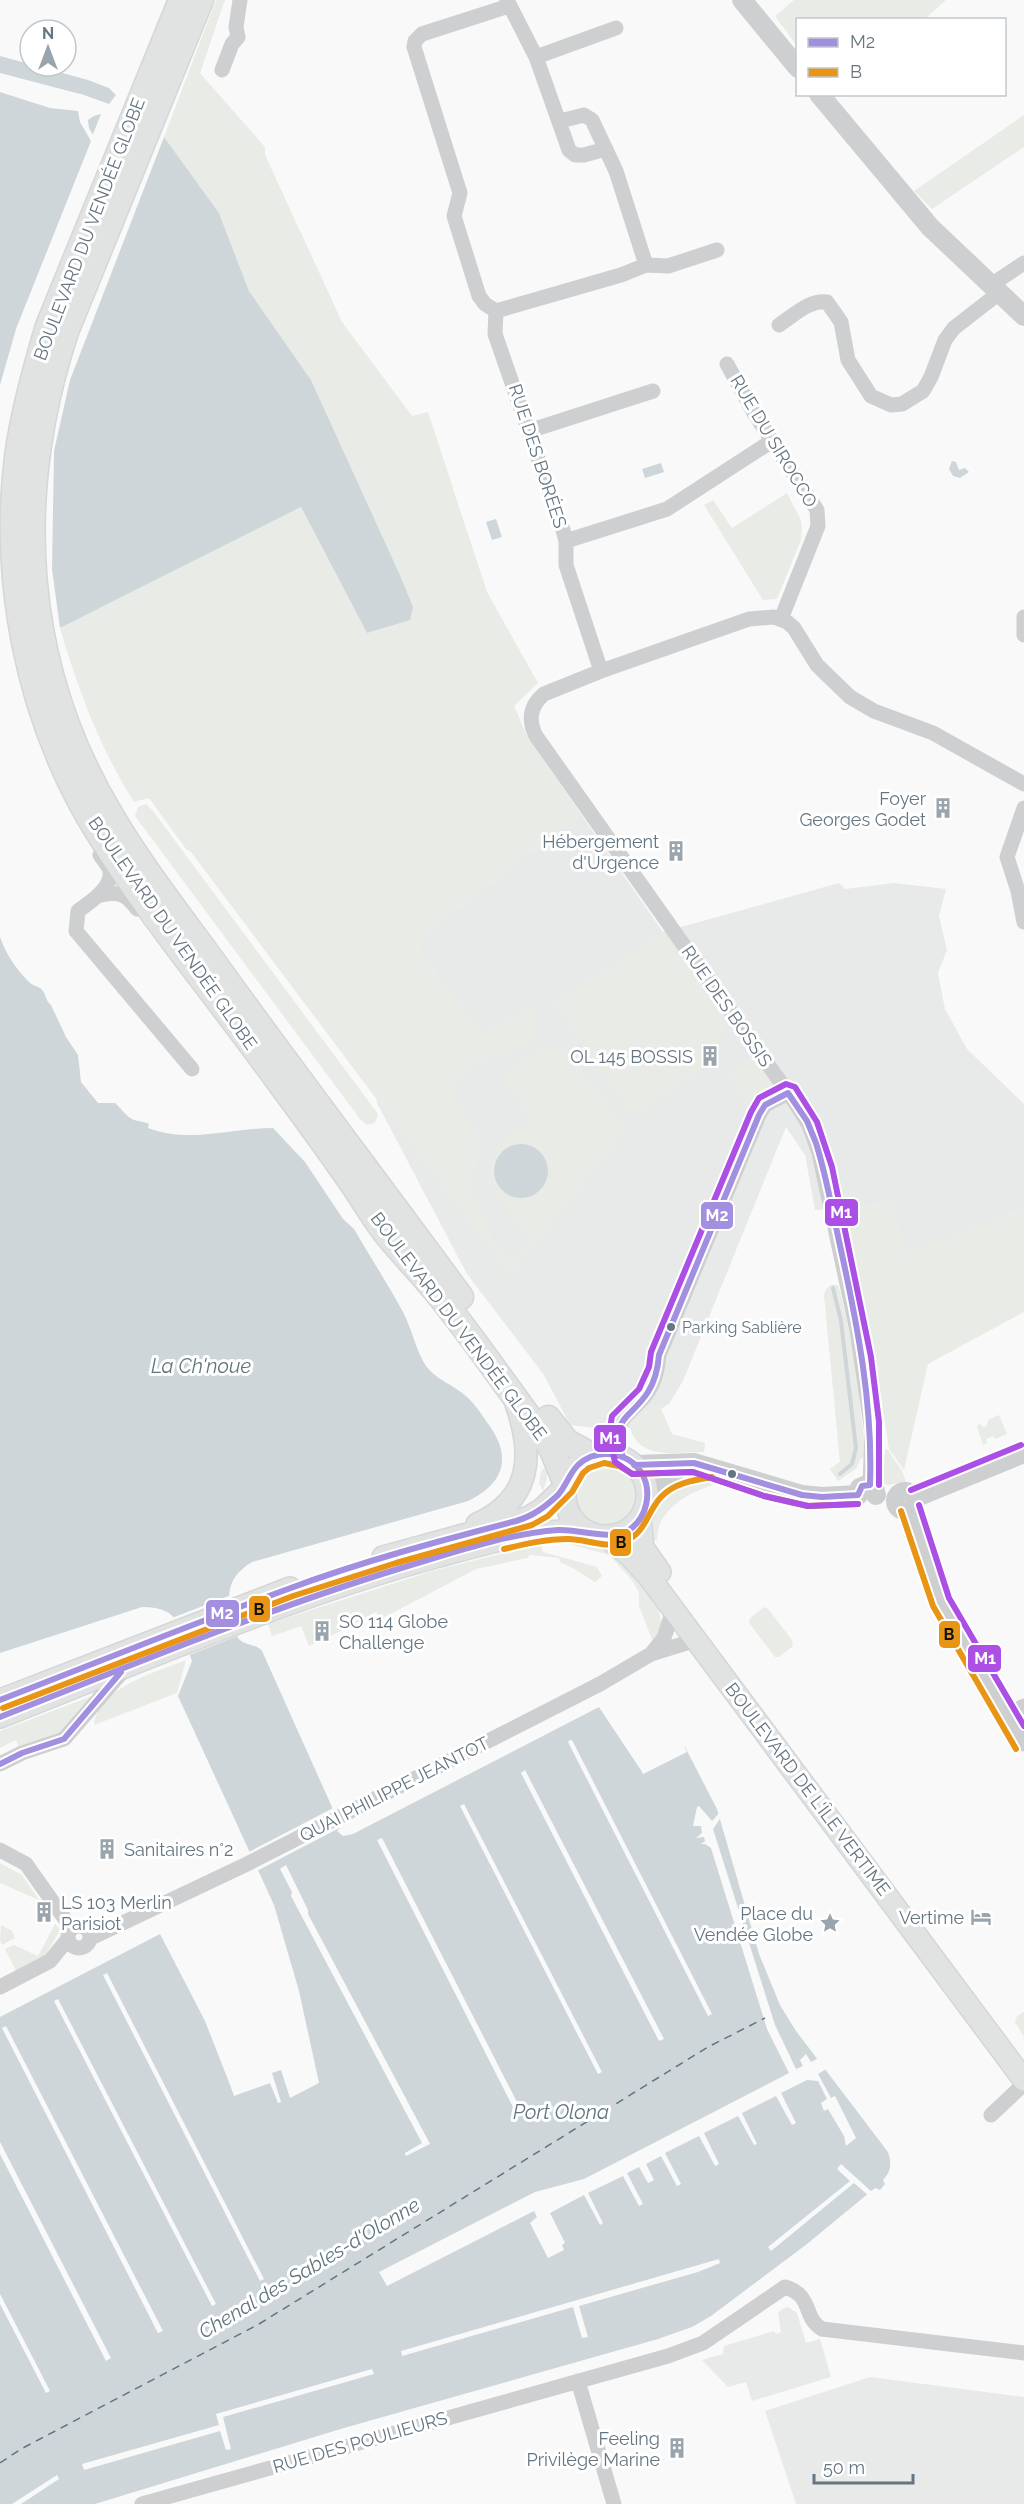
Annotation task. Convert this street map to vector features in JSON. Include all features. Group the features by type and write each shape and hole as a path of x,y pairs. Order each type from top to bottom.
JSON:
{"main road":[{"name":"BOULEVARD DU VENDÉE GLOBE","path":"181,0 48,326 34,370 17,458 13,546 22,632 31,670 63,766 88,816 167,932 304,1117 386,1233 450,1309 551,1447 566,1485"},
{"name":"BOULEVARD DU VENDÉE GLOBE","path":"201,0 66,332 43,415 32,500 32,546 38,610 48,664 71,734 93,784 129,844 558,1431 570,1445 593,1456"},
{"path":"442,1540 453,1531 478,1524 493,1516 508,1504 519,1486 526,1467 527,1449 524,1426 514,1396"},
{"path":"0,1700 165,1644 373,1560 529,1517 542,1509 566,1485 576,1467 593,1456 613,1454 628,1461 645,1481 643,1510 624,1532 541,1532 462,1550 256,1608"},
{"path":"566,1485 567,1507 571,1516 596,1533"},
{"name":"BOULEVARD DE L'ÎLE VERTIME","path":"643,1510 646,1553 881,1865 1024,2062"},
{"name":"BOULEVARD DE L'ÎLE VERTIME","path":"596,1533 630,1556 650,1577 1024,2079"},
{"path":"0,1717 127,1667 165,1644"}],"street":[{"path":"222,70 232,44 238,37 236,27 240,0"},
{"path":"742,0 796,66"},
{"path":"606,149 584,155 574,155 569,150 536,57 508,3 422,34 415,41 414,47 460,193 454,216 479,296 485,304 496,311 621,275 646,265 668,266 717,250"},
{"path":"536,57 616,28"},
{"path":"821,96 930,226 1024,316"},
{"path":"560,121 584,115 592,120 616,171 646,265"},
{"path":"779,325 819,300 827,302 841,322 848,360 871,396 891,405 902,404 917,396 927,385 945,340 954,328 1024,263"},
{"name":"RUE DES BORÉES","path":"496,311 495,333 566,541 566,565 601,671"},
{"name":"RUE DU SIROCCO","path":"727,364 772,441 817,510 819,518 818,526 781,619"},
{"path":"529,431 653,391"},
{"path":"566,541 668,508 772,441"},
{"path":"601,671 748,619 774,617 794,627 817,665 850,697 874,711 933,733 1024,784"},
{"path":"1024,618 1024,635"},
{"name":"RUE DES BOSSIS","path":"601,671 544,694 536,700 531,712 531,726 809,1125 819,1153 844,1266 872,1432 868,1492"},
{"path":"1024,808 1007,857 1018,891 1024,922"},
{"path":"88,816 92,842 110,870 108,883 97,896 78,911 76,931 192,1069"},
{"path":"97,896 121,893 129,897 144,918 167,932"},
{"path":"788,1093 765,1105 759,1115 659,1356 658,1369 647,1394 621,1419 618,1435 628,1461 694,1463 802,1495 822,1497 868,1492 906,1502 1024,1453"},
{"path":"643,1510 654,1491 670,1479 683,1473 712,1468"},
{"path":"906,1502 941,1602 1024,1744"},
{"path":"651,1654 664,1638 673,1610"},
{"name":"QUAI PHILIPPE JEANTOT","path":"70,1934 72,1946 79,1949 86,1946 91,1938 247,1864 600,1684 651,1654 696,1640"},
{"path":"0,1764 22,1753 64,1738 103,1691 127,1667"},
{"path":"1007,1714 1024,1706"},
{"path":"0,1850 26,1864 70,1934 50,1961 0,1987"},
{"path":"991,2115 1024,2084"},
{"name":"RUE DES POULIEURS","path":"142,2504 657,2359 703,2343 785,2287 802,2296 815,2325 822,2329 1024,2353"},
{"path":"578,2381 614,2504"}],"shaded area":[{"path":"216,0 225,0 200,73 265,147 265,155 342,322 412,416 428,412 487,592 538,683 514,706 527,736 581,814 425,933 418,950 482,1033 528,1006 537,1007 539,1021 537,1032 530,1041 510,1055 493,1057 475,1066 459,1082 453,1093 477,1132 479,1141 474,1187 476,1196 493,1231 491,1237 513,1263 527,1241 489,1182 491,1157 504,1137 532,1120 503,1082 518,1062 541,1048 549,1046 561,1048 570,1055 628,1130 510,1277 149,798 134,802 100,740 74,674 60,628 301,507 367,633 399,573 311,380 249,291 219,213 164,137"},
{"path":"794,0 946,0 926,18 796,18 796,45 775,16"},
{"path":"1024,115 1024,147 932,209 914,191"},
{"path":"787,493 801,520 801,540 777,599 763,600 704,505 713,500 732,528"},
{"path":"146,804 378,1114 375,1123 367,1125 360,1119 135,816 138,807"},
{"path":"581,814 663,932 839,883 845,889 894,883 946,889 939,916 947,950 938,973 945,1009 967,1049 1024,1104 1024,1208 906,1253 891,1199 868,1207 815,1210 805,1155 786,1127 683,1381 669,1404 661,1409 655,1406 638,1417 630,1428 603,1429 570,1425 544,1375 467,1274 376,1101 482,1033 418,950 425,933"},
{"path":"663,932 719,1012 725,1024 723,1039 717,1056 685,1083 635,1115 629,1111 551,1002"},
{"path":"754,1057 775,1085 772,1093 755,1105 754,1112 750,1113 744,1111 747,1104 736,1098 738,1091 727,1076"},
{"path":"891,1198 906,1252 1024,1208 1024,1312 928,1364 904,1470 889,1449 872,1337 857,1273 847,1208 869,1207"},
{"path":"831,1285 839,1287 853,1348 865,1445 865,1459 861,1458 857,1468 838,1481 830,1469 840,1462 824,1295 826,1289"},
{"path":"655,1406 661,1409 672,1434 705,1443 704,1452 671,1453 642,1446 635,1439 630,1428 638,1417"},
{"path":"999,1415 1007,1434 995,1439 993,1436 986,1439 987,1443 983,1445 977,1426 980,1423 982,1427 987,1426 988,1420"},
{"path":"885,1450 888,1450 902,1471 906,1482 884,1484 882,1464"},
{"path":"606,1462 624,1468 632,1476 638,1494 632,1512 624,1520 606,1526 588,1520 580,1512 574,1494 580,1476 588,1468"},
{"path":"547,1466 547,1479 543,1491 539,1483 541,1471"},
{"path":"716,1479 716,1484 676,1503 662,1519 657,1540 651,1540 654,1509 666,1491 686,1482"},
{"path":"576,1539 611,1552 636,1574 651,1595 660,1617 660,1631 653,1642 639,1606 639,1592 631,1579 609,1555 558,1541"},
{"path":"540,1544 543,1552 597,1567 602,1576 595,1582 561,1563 559,1558 530,1555 527,1558 476,1569 381,1619 376,1612 309,1646 301,1626 272,1636 268,1624 432,1571"},
{"path":"764,1607 792,1640 793,1646 779,1657 775,1657 749,1623 750,1618"},
{"path":"186,1660 177,1693 94,1725 98,1712 106,1700 117,1691 145,1676"},
{"path":"92,1696 61,1734 20,1749 16,1740 0,1748 0,1731"},
{"path":"0,1863 22,1875 39,1900 0,1883"},
{"path":"55,1924 59,1932 45,1956 16,1971 5,1949 14,1945 38,1956"},
{"path":"1,1925 12,1931 15,1938 2,1945 0,1940"},
{"path":"1024,2012 1024,2037 1015,2022 1017,2016"},
{"path":"788,2307 797,2313 806,2343 820,2339 831,2377 752,2401 746,2382 728,2387 702,2360 723,2354 724,2346 774,2331 776,2334 781,2332 778,2313"},
{"path":"870,2377 1024,2397 1024,2504 796,2504 765,2411"}],"water":[{"path":"0,56 18,61 18,78 0,73"},
{"path":"78,77 109,88 116,95 109,104 19,78"},
{"path":"0,92 50,108 78,111 80,122 91,141 16,329 0,385"},
{"path":"101,114 93,135 88,120"},
{"path":"164,137 219,213 249,291 311,380 399,573 413,607 410,620 367,633 301,507 60,628 52,569 54,451 70,380"},
{"path":"952,461 956,462 959,470 965,468 969,472 960,478 953,476 949,469"},
{"path":"661,463 664,472 645,478 642,469"},
{"path":"496,519 502,537 492,540 486,522"},
{"name":"Port Olona","path":"0,937 8,955 20,972 44,993 66,1037 78,1055 81,1082 98,1103 115,1103 131,1119 147,1123 148,1128 163,1133 195,1135 273,1128 305,1162 343,1219 354,1229 403,1312 426,1366 472,1402 500,1445 502,1456 498,1476 491,1485 468,1501 252,1562 234,1578 229,1596 238,1638 262,1651 332,1807 340,1828 337,1831 343,1836 353,1834 599,1707 640,1769 685,1747 717,1809 759,1954 780,2005 796,2031 888,2152 890,2164 888,2174 883,2180 885,2184 880,2190 875,2188 807,2244 711,2316 692,2327 658,2339 344,2428 95,2504 0,2504 0,2017 160,1934 205,2021 234,2095 270,2083 278,2103 281,2102 272,2073 281,2070 290,2098 319,2083 299,1991 274,1905 178,1696 192,1661 178,1622 165,1611 142,1607 0,1653"},
{"path":"521,1144 531,1146 540,1152 546,1161 548,1171 546,1181 540,1190 531,1196 521,1198 511,1196 502,1190 496,1181 494,1171 496,1161 502,1152 511,1146"}],"pier":[{"path":"231,1595 240,1635 187,1656 172,1618"},
{"path":"621,1732 641,1765 683,1745 687,1752 643,1774"},
{"path":"570,1740 712,2014 708,2016 568,1742"},
{"path":"525,1770 664,2039 659,2041 521,1773"},
{"path":"464,1804 602,2072 598,2074 460,1806"},
{"path":"699,1806 712,1821 721,1811 722,1816 713,1829 775,2025 796,2069 803,2066 800,2060 806,2054 811,2062 820,2057 828,2068 818,2074 831,2098 835,2096 856,2138 846,2146 844,2136 828,2109 824,2111 821,2103 827,2099 818,2081 807,2080 781,2093 796,2123 792,2125 776,2096 742,2113 757,2144 754,2145 738,2116 704,2133 719,2164 715,2166 699,2136 665,2153 681,2184 677,2186 661,2156 646,2164 654,2180 648,2183 639,2167 627,2173 643,2204 639,2206 623,2176 588,2193 603,2223 600,2225 584,2195 550,2213 565,2243 562,2245 564,2250 548,2258 530,2223 537,2217 534,2211 387,2286 379,2272 535,2192 584,2179 789,2073 767,2029 711,1848 701,1844 705,1841 704,1837 696,1838 702,1833 701,1826 693,1826"},
{"path":"335,1807 343,1826 255,1872 247,1853"},
{"path":"382,1838 521,2110 516,2113 377,1840"},
{"path":"286,1865 308,1914 430,2144 406,2156 405,2153 422,2143 291,1896 292,1892 280,1869"},
{"path":"107,1973 264,2279 260,2281 103,1975"},
{"path":"58,1999 216,2304 212,2306 54,2001"},
{"path":"6,2026 163,2331 158,2333 2,2028"},
{"path":"218,2046 236,2092 269,2080 270,2083 234,2096"},
{"path":"0,2142 111,2358 106,2361 0,2154"},
{"path":"841,2164 873,2193 869,2196 854,2183 771,2251 768,2247 850,2181 837,2169"},
{"path":"719,2259 720,2263 698,2272 579,2306 588,2337 582,2338 573,2307 402,2356 401,2351"},
{"path":"0,2294 50,2391 46,2393 0,2304"},
{"path":"372,2369 374,2374 223,2417 231,2449 226,2450 220,2431 84,2470 82,2464 219,2425 216,2414"},
{"path":"57,2475 59,2479 21,2504 12,2504"}],"waterway":[{"path":"833,1288 841,1321 856,1448 852,1464 840,1474"}],"ferry route":[{"path":"0,2463 21,2449 259,2324 708,2047 765,2018"}],"transit line":[{"name":"M1","path":"858,1504 808,1506 764,1496 693,1472 632,1474 615,1462 609,1435 612,1416 639,1389 649,1367 651,1352 751,1112 759,1098 786,1084 795,1087 817,1122 832,1167 871,1357 879,1422 879,1485"},
{"name":"M2","path":"623,1457 618,1434 620,1426 653,1383 659,1355 759,1115 765,1105 788,1093 807,1121 816,1143 827,1183 863,1367 869,1426 870,1485 862,1486 858,1495 822,1497 802,1495 694,1463 634,1465"},
{"name":"M1","path":"911,1490 1021,1445"},
{"name":"M2","path":"0,1700 344,1569 522,1519 538,1511 553,1499 578,1465 593,1456 602,1454 620,1456 635,1465 645,1479 647,1496 644,1511 635,1525 622,1533 604,1535 566,1530 538,1532 457,1551 347,1585 247,1621 0,1717"},
{"name":"B","path":"3,1708 293,1596 396,1563 532,1525 548,1516 572,1492 583,1473 589,1468 604,1463 619,1466 633,1474 693,1472 764,1496 808,1506 858,1504"},
{"name":"B","path":"504,1549 560,1539 609,1544 623,1542 637,1534 656,1503 666,1492 685,1483 712,1477"},
{"name":"M1","path":"919,1505 949,1598 1024,1726"},
{"name":"B","path":"901,1511 933,1606 1016,1749"},
{"name":"M2","path":"0,1764 22,1753 64,1739 121,1672"}],"place":[{"name":"Foyer Georges Godet","path":"943,808"},
{"name":"Hébergement d'Urgence","path":"676,851"},
{"name":"OL 145 BOSSIS","path":"710,1056"},
{"name":"Parking Sablière","path":"671,1327"},
{"name":"SO 114 Globe Challenge","path":"322,1631"},
{"name":"Sanitaires n°2","path":"107,1849"},
{"name":"LS 103 Merlin Parisiot","path":"44,1912"},
{"name":"Vertime","path":"981,1917"},
{"name":"Place du Vendée Globe","path":"830,1923"},
{"name":"Feeling Privilège Marine","path":"677,2448"}],"water label":[{"name":"La Ch'noue","path":"201,1366"},
{"name":"Chenal des Sables-d'Olonne","path":"309,2268"}]}
